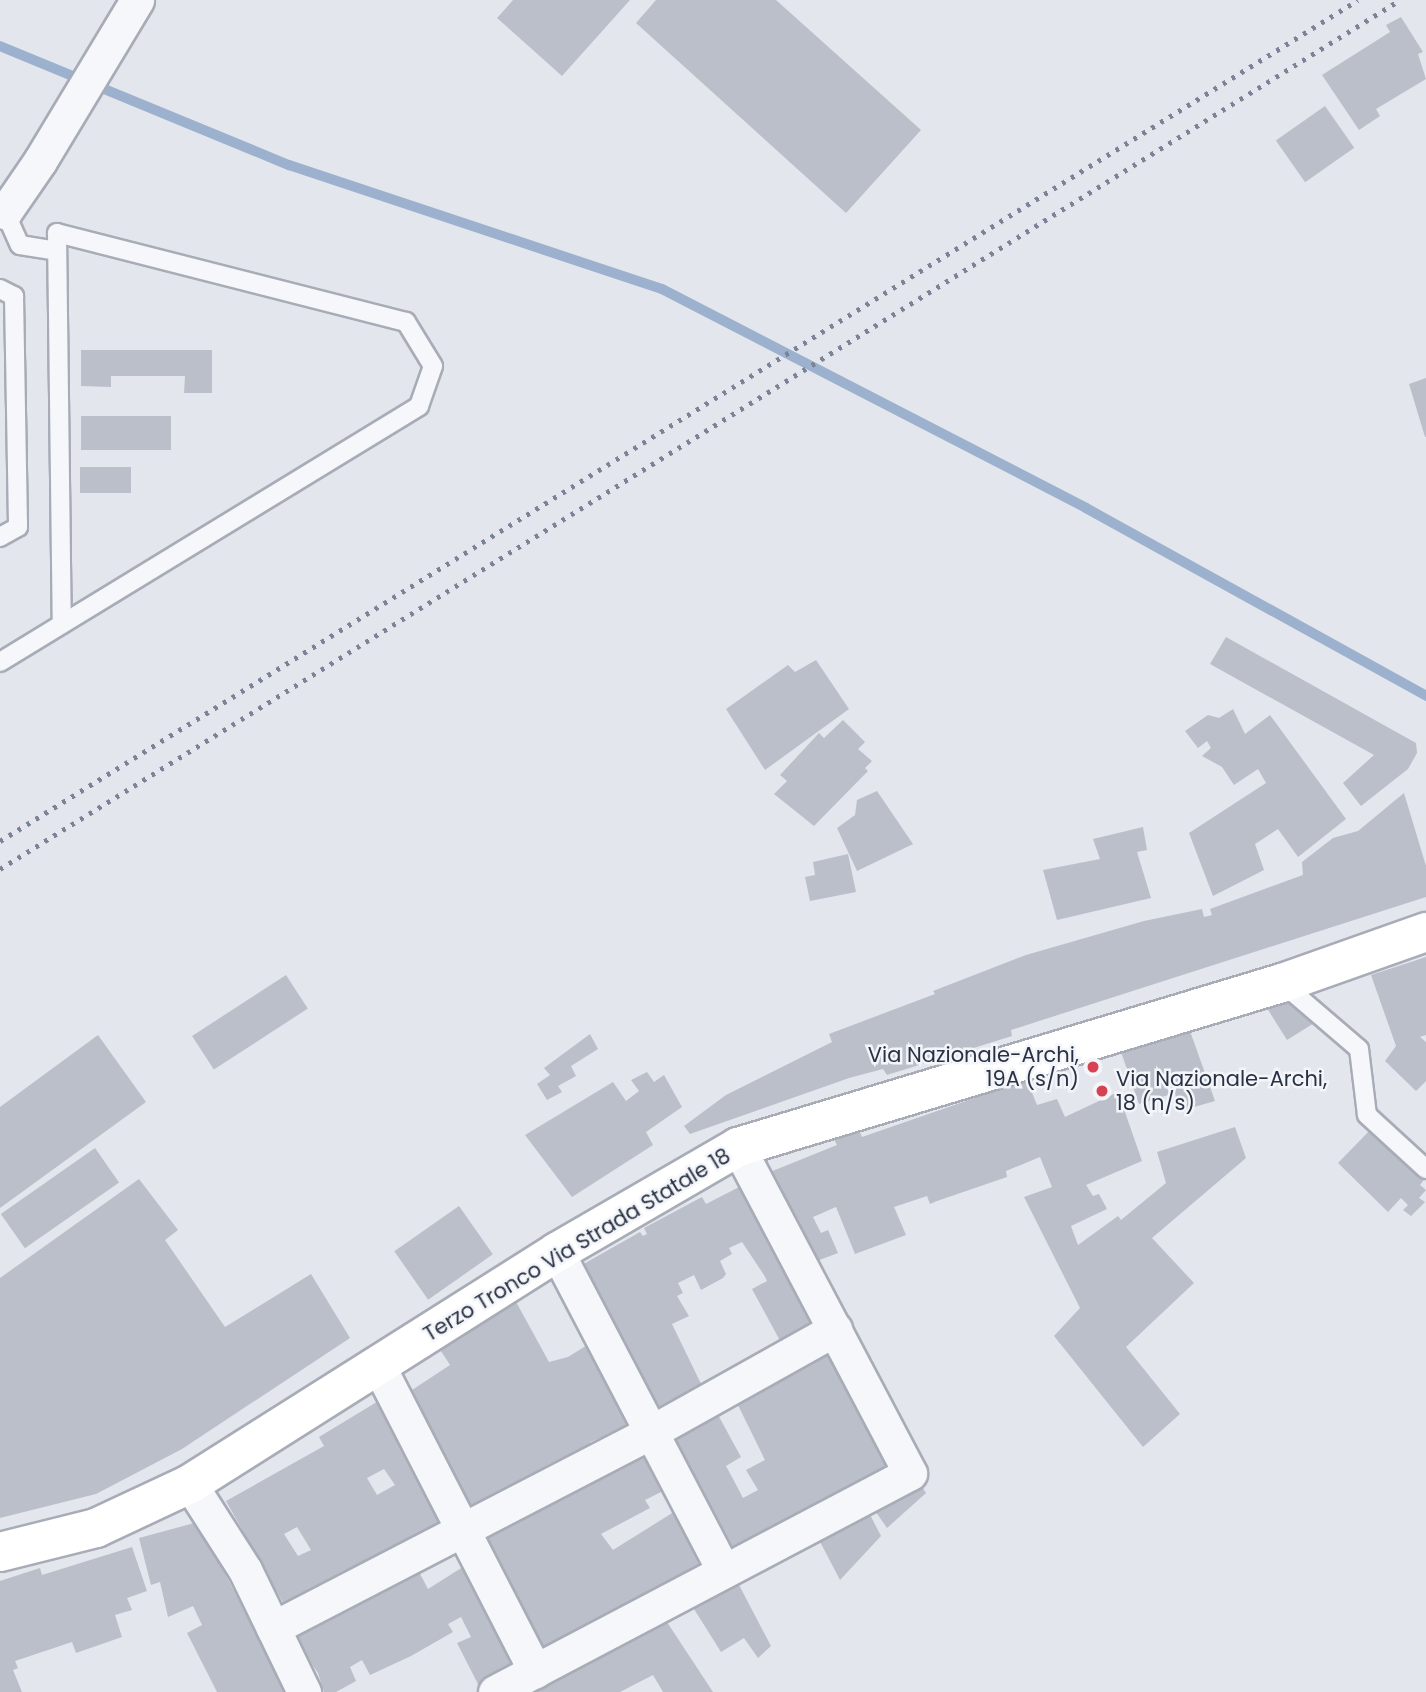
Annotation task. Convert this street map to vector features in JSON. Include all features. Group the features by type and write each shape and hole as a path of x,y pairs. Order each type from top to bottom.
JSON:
{"main road":[{"name":"Terzo Tronco Via Strada Statale 18","path":"0,1552 96,1528 190,1484 557,1252 738,1147 1282,983 1426,932"}],"street":[{"path":"2,211 40,161 116,29 136,0"},
{"path":"495,1692 910,1473 738,1147"},
{"path":"557,1252 724,1572"},
{"path":"273,1628 462,1528 651,1433 835,1329"},
{"path":"379,1367 536,1671"},
{"path":"190,1484 246,1570 304,1692"}],"lane":[{"path":"2,211 20,245 57,251"},
{"path":"0,662 419,406 433,366 405,322 57,233 62,624"},
{"path":"0,289 14,296 18,527 0,537"},
{"path":"1282,983 1359,1049 1367,1115 1426,1169"}],"building":[{"path":"513,0 630,0 562,76 497,18"},
{"path":"656,0 776,0 921,130 846,213 636,23"},
{"path":"1401,17 1423,52 1418,54 1426,79 1376,109 1380,116 1359,130 1322,75 1390,32 1386,25"},
{"path":"1325,106 1354,148 1305,182 1276,140"},
{"path":"81,350 212,350 212,393 184,393 185,376 111,376 111,387 81,386"},
{"path":"1426,378 1426,437 1425,437 1409,384"},
{"path":"81,416 171,416 171,450 81,450"},
{"path":"80,467 131,467 131,493 80,493"},
{"path":"1226,637 1416,743 1417,753 1408,769 1361,806 1343,783 1374,755 1210,664"},
{"path":"816,660 849,709 765,770 726,709 788,665 795,672"},
{"path":"1233,709 1245,734 1270,715 1346,819 1298,857 1278,829 1255,844 1264,870 1213,896 1189,833 1266,783 1258,769 1234,785 1222,767 1202,756 1211,748 1207,741 1198,748 1185,731 1208,715 1219,718"},
{"path":"843,720 865,742 858,749 872,761 865,768 868,771 814,826 774,794 787,781 780,775 819,733 824,738"},
{"path":"877,791 913,844 857,871 837,828 855,815 857,800"},
{"path":"1404,793 1426,866 1426,897 1011,1030 1012,1036 887,1075 883,1069 849,1078 690,1134 684,1126 726,1095 832,1042 829,1034 935,994 933,991 1026,955 1144,921 1202,909 1204,917 1212,915 1210,909 1303,875 1302,862 1333,838 1358,831"},
{"path":"1143,827 1147,850 1137,852 1151,898 1057,920 1043,870 1100,859 1093,839"},
{"path":"848,854 856,892 810,901 805,877 815,875 813,862"},
{"path":"1426,957 1426,1035 1420,1037 1426,1042 1426,1081 1416,1091 1385,1061 1396,1046 1371,975"},
{"path":"286,975 308,1009 214,1070 192,1036"},
{"path":"1285,989 1319,1020 1287,1040 1260,997"},
{"path":"1190,1031 1215,1101 1180,1111 1175,1093 1139,1104 1121,1052"},
{"path":"590,1034 598,1049 571,1066 576,1076 558,1086 562,1092 547,1100 537,1084 550,1075 544,1068"},
{"path":"98,1035 146,1102 0,1208 0,1107"},
{"path":"647,1072 654,1082 664,1075 682,1107 646,1132 653,1145 572,1197 525,1135 613,1082 626,1101 639,1091 631,1080"},
{"path":"1027,1080 1037,1105 1057,1099 1065,1117 1118,1092 1142,1161 1086,1185 1093,1196 1099,1194 1107,1209 1071,1226 1078,1245 1118,1216 1121,1220 1166,1183 1157,1152 1235,1127 1246,1158 1152,1238 1194,1283 1126,1347 1180,1414 1143,1447 1054,1336 1080,1308 1024,1197 1052,1187 1040,1157 1006,1171 1007,1177 930,1204 927,1196 894,1207 906,1235 855,1254 836,1207 813,1217 821,1233 828,1230 838,1253 814,1262 770,1172 837,1145 834,1139 859,1130 862,1137"},
{"path":"1374,1126 1426,1177 1420,1185 1426,1190 1419,1198 1425,1202 1411,1216 1403,1210 1408,1205 1401,1198 1388,1212 1338,1163"},
{"path":"95,1148 119,1182 25,1248 1,1214"},
{"path":"139,1179 178,1230 165,1240 225,1327 311,1274 350,1338 182,1449 96,1494 0,1518 0,1278"},
{"path":"749,1182 829,1325 784,1348 752,1289 767,1281 764,1275 742,1242 729,1248 732,1254 720,1261 726,1274 723,1278 701,1290 694,1275 678,1283 683,1293 677,1296 689,1316 672,1324 704,1390 659,1413 580,1266 640,1232 643,1236 647,1234 644,1228 702,1197 706,1204"},
{"path":"459,1206 493,1254 428,1300 394,1251"},
{"path":"515,1300 549,1362 568,1357 592,1342 637,1423 590,1442 592,1449 554,1469 551,1463 472,1511 412,1390 450,1365 439,1348"},
{"path":"835,1350 893,1463 735,1551 674,1436 717,1413 741,1457 726,1466 743,1498 758,1490 746,1470 765,1460 734,1397 793,1364 797,1373"},
{"path":"385,1397 453,1525 285,1606 226,1501 324,1446 319,1437","holes":["384,1469 395,1485 377,1495 367,1478","297,1527 311,1550 298,1556 284,1534"]},
{"path":"646,1449 667,1489 645,1500 650,1508 601,1534 613,1550 677,1510 705,1566 544,1654 485,1532"},
{"path":"916,1478 926,1493 887,1528 869,1502"},
{"path":"866,1507 881,1536 840,1580 816,1534"},
{"path":"198,1522 287,1692 217,1692 187,1633 202,1625 193,1606 168,1617 160,1582 151,1585 139,1538"},
{"path":"132,1547 147,1591 127,1598 132,1610 115,1615 122,1637 76,1653 72,1642 15,1661 18,1668 13,1670 22,1692 0,1692 0,1581 40,1568 42,1575"},
{"path":"466,1565 517,1666 479,1686 457,1643 471,1637 461,1617 448,1624 453,1632 411,1656 370,1675 362,1660 350,1667 356,1681 336,1692 324,1692 318,1673 293,1636 410,1569 413,1575 419,1572 428,1589"},
{"path":"738,1583 771,1646 758,1658 744,1638 721,1652 694,1609"},
{"path":"663,1616 713,1692 663,1692 653,1675 620,1692 533,1692"}],"waterway":[{"path":"0,46 289,165 662,289 1086,508 1426,696"}],"railway":[{"path":"0,841 1358,0"},
{"path":"0,869 1400,0"}],"place":[{"name":"Via Nazionale-Archi, 19A (s/n)","path":"1093,1067"},
{"name":"Via Nazionale-Archi, 18 (n/s)","path":"1102,1091"}]}
